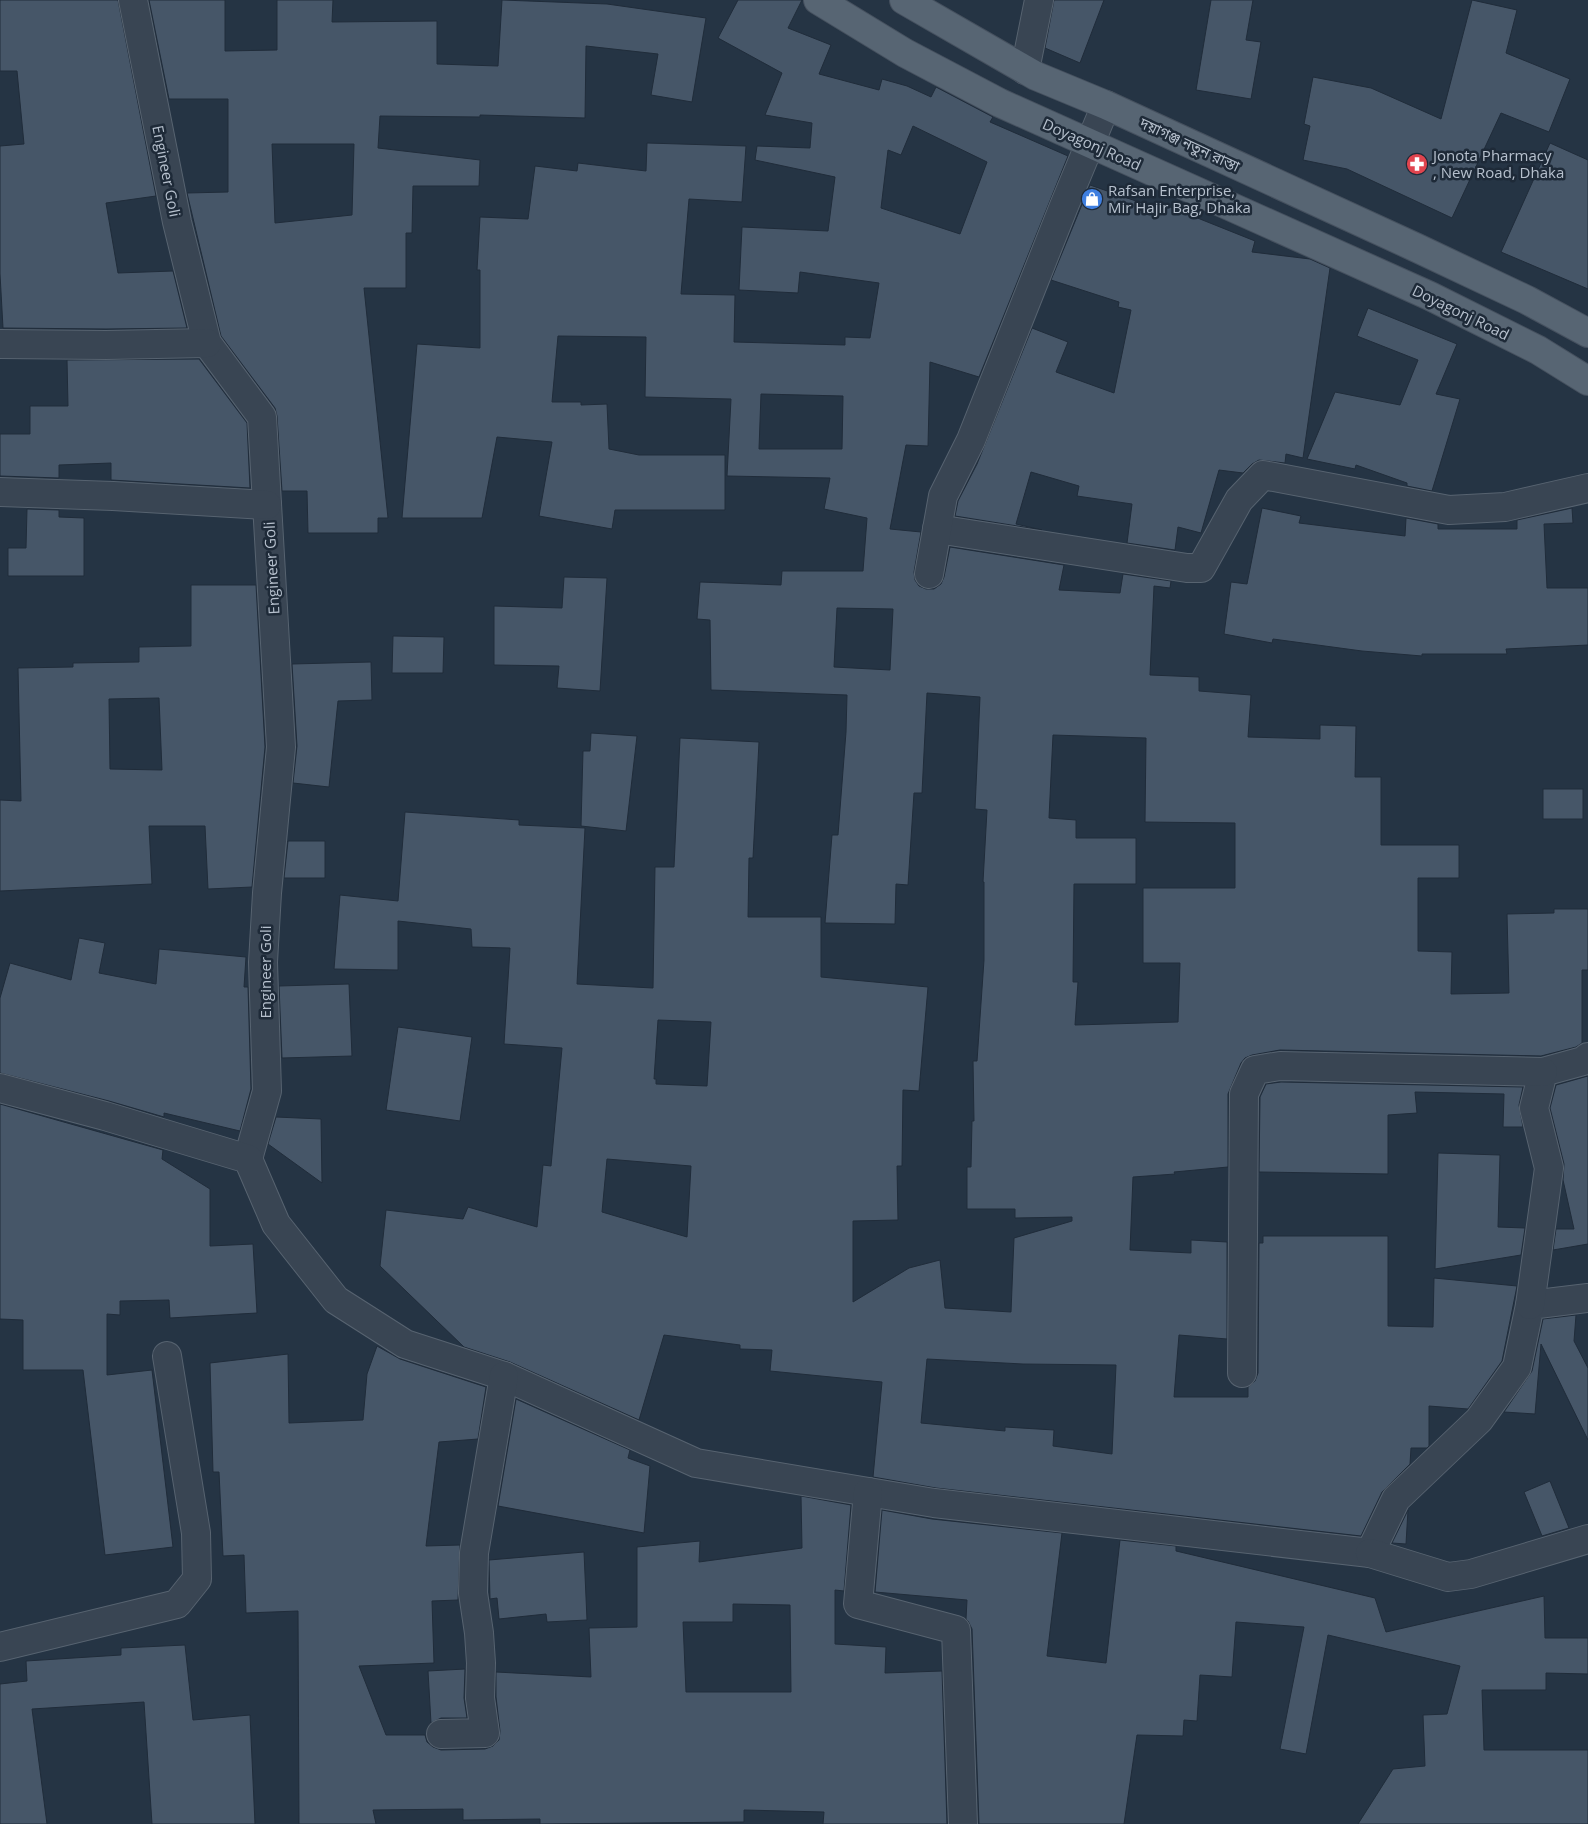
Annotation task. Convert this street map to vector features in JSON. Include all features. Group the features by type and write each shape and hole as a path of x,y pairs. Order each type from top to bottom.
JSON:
{"main road":[{"name":"Doyagonj Road","path":"818,0 905,53 991,98 1430,296 1538,350 1588,381"},
{"name":"দয়াগঞ্জ নতুন রাস্তা","path":"904,0 1025,70 1106,105 1519,296 1588,333"}],"street":[{"name":"Engineer Goli","path":"133,0 177,222 207,343 262,417 281,747 262,962 267,1091 248,1159"},
{"path":"1025,70 1040,0"},
{"path":"929,574 943,496 971,440 1106,105"},
{"path":"0,344 106,345 207,343"},
{"path":"937,529 1187,568 1200,568 1239,500 1263,474 1449,510 1504,507 1588,488"},
{"path":"0,492 113,496 267,506"},
{"path":"1242,1373 1244,1094 1255,1070 1280,1066 1543,1072 1583,1061 1588,1057"},
{"path":"1370,1553 1396,1499 1479,1420 1517,1367 1530,1306 1549,1168 1534,1108 1543,1072"},
{"path":"0,1088 105,1116 248,1159 276,1224 336,1300 405,1344 504,1376 696,1463 934,1503 1370,1553 1448,1577 1471,1574 1588,1539"},
{"path":"1530,1306 1588,1298"},
{"path":"0,1647 177,1604 198,1579 196,1534 167,1356"},
{"path":"442,1734 485,1733 480,1698 481,1663 479,1633 473,1593 474,1553 504,1376"},
{"path":"868,1492 858,1604 956,1630 963,1824"}],"building":[{"path":"0,0 118,0 156,196 106,203 118,273 173,271 187,328 3,328 0,274 0,146 24,144 17,71 0,71"},
{"path":"149,0 225,0 225,51 277,50 277,0 333,0 332,22 437,21 437,64 498,66 502,0 607,4 706,18 692,102 651,95 658,54 586,46 585,118 480,115 480,117 380,116 378,148 480,160 479,186 413,186 412,233 406,233 406,288 364,288 388,518 378,518 378,533 308,533 307,491 282,491 275,408 221,336 187,193 228,192 228,99 169,99","holes":["272,144 354,144 352,215 275,223"]},
{"path":"738,0 802,0 788,28 831,45 819,74 879,90 882,79 907,86 931,97 936,87 993,117 990,122 1068,156 979,377 930,362 928,446 906,445 890,529 921,532 914,572 915,580 919,586 926,589 934,589 941,584 950,547 1064,565 1059,590 1120,593 1123,574 1171,581 1170,588 1154,586 1150,675 1199,677 1199,691 1251,695 1248,737 1320,739 1320,725 1356,726 1355,777 1381,777 1381,845 1459,845 1459,878 1418,878 1418,951 1452,952 1451,994 1509,993 1507,914 1554,913 1554,909 1588,909 1588,970 1582,970 1582,1043 1576,1047 1541,1056 1280,1050 1252,1055 1245,1058 1241,1063 1228,1094 1228,1167 1133,1177 1130,1250 1191,1253 1191,1240 1227,1242 1227,1339 1179,1335 1174,1397 1248,1397 1248,1387 1255,1381 1258,1373 1259,1243 1263,1243 1263,1236 1388,1236 1388,1326 1433,1327 1434,1278 1517,1286 1502,1361 1468,1409 1429,1406 1429,1446 1427,1448 1411,1448 1410,1464 1382,1492 1361,1536 936,1488 873,1477 882,1382 770,1371 772,1350 740,1349 740,1345 664,1335 639,1420 510,1362 464,1347 380,1266 386,1210 463,1219 468,1207 537,1227 543,1165 551,1166 562,1048 504,1044 510,948 472,947 471,929 398,921 398,970 334,969 340,895 398,901 405,812 519,820 519,825 585,828 577,984 653,988 655,867 674,867 680,738 759,742 753,858 749,858 748,917 821,917 821,977 928,987 919,1091 903,1090 902,1166 897,1166 898,1220 853,1221 853,1302 909,1268 940,1260 945,1308 1011,1312 1014,1238 1072,1221 1072,1217 1015,1218 1015,1209 967,1209 967,1167 971,1167 972,1121 974,1121 973,1061 977,1061 984,960 983,882 987,810 975,809 980,697 927,693 922,793 914,793 908,885 896,884 895,924 825,923 832,835 838,835 847,695 711,690 710,620 697,619 700,582 781,585 782,571 863,571 867,518 824,509 830,478 727,476 731,399 645,397 646,337 558,336 552,402 581,402 581,405 607,404 609,449 639,455 725,455 725,510 615,510 612,529 539,516 552,442 497,437 482,518 402,518 417,344 480,348 480,270 477,270 480,217 528,219 535,166 577,171 578,163 646,171 647,143 746,146 742,202 689,199 681,294 735,295 734,342 845,345 845,337 870,338 879,283 800,272 798,293 739,290 742,227 828,231 835,177 755,160 757,146 810,148 812,123 765,115 782,73 718,38","holes":["913,126 987,162 960,234 881,208 888,150 901,155","761,394 843,396 842,449 759,449","837,608 893,609 890,670 834,667","1053,735 1146,738 1145,822 1235,823 1235,888 1143,888 1143,963 1180,963 1178,1022 1075,1025 1078,982 1073,982 1074,884 1136,884 1136,838 1076,838 1076,820 1049,818","658,1020 711,1022 707,1086 656,1084 656,1079 654,1079","607,1159 691,1166 687,1237 602,1212","927,1359 1023,1364 1116,1365 1112,1454 1053,1446 1054,1430 1005,1427 1005,1431 921,1423"]},
{"path":"1054,0 1104,0 1080,63 1045,48"},
{"path":"1211,0 1253,0 1246,40 1261,42 1251,99 1196,90"},
{"path":"1472,0 1517,10 1506,53 1570,79 1549,132 1501,113 1452,218 1347,169 1303,160 1310,126 1304,124 1313,77 1371,88 1441,119"},
{"path":"1550,143 1588,160 1588,289 1501,252"},
{"path":"1090,185 1153,207 1155,201 1255,241 1252,252 1310,259 1330,268 1303,458 1286,454 1285,463 1259,460 1243,473 1219,470 1201,533 1178,527 1175,550 1127,543 1132,504 1077,496 1079,486 1031,472 1016,524 1042,530 955,516 958,501 977,464 1032,328 1068,342 1056,372 1114,393 1131,310 1118,307 1119,302 1051,280"},
{"path":"1368,308 1457,344 1436,394 1460,399 1432,491 1407,486 1407,483 1356,465 1355,469 1307,459 1335,392 1400,405 1418,360 1357,336"},
{"path":"199,359 247,423 250,488 111,480 111,463 59,465 59,478 0,476 0,434 30,434 30,406 68,406 67,360"},
{"path":"1262,508 1301,516 1299,523 1405,536 1406,518 1438,524 1438,529 1517,529 1517,520 1572,508 1573,523 1544,524 1547,588 1588,588 1588,645 1506,649 1507,654 1422,654 1422,656 1362,651 1273,639 1272,643 1224,634 1231,582 1247,584"},
{"path":"27,509 59,510 59,517 84,518 84,576 8,576 8,548 26,548"},
{"path":"564,577 607,578 600,691 557,688 559,666 494,665 494,606 562,608"},
{"path":"191,585 256,585 265,747 252,887 208,889 205,826 149,826 152,884 0,891 0,800 21,801 18,668 73,667 73,663 139,662 139,647 191,646","holes":["159,698 162,770 110,769 109,699"]},
{"path":"393,636 444,637 443,673 392,673"},
{"path":"371,662 372,700 338,701 329,787 293,783 297,746 292,664"},
{"path":"591,733 637,736 626,831 581,826 583,751 590,751"},
{"path":"1543,789 1583,789 1583,819 1543,819"},
{"path":"288,841 325,841 325,878 284,878"},
{"path":"79,938 105,943 99,973 156,984 159,949 246,957 244,987 248,987 251,1089 240,1131 164,1113 164,1117 0,1073 0,998 10,963 71,980"},
{"path":"349,984 352,1056 282,1058 279,986"},
{"path":"398,1027 472,1037 460,1121 386,1110"},
{"path":"1588,1076 1588,1244 1553,1250 1556,1229 1574,1229 1563,1180 1564,1164 1550,1108 1556,1085"},
{"path":"1281,1082 1523,1087 1519,1105 1523,1127 1503,1127 1504,1094 1415,1092 1417,1113 1388,1115 1388,1174 1259,1172 1260,1097 1266,1084"},
{"path":"0,1104 163,1150 162,1159 210,1189 210,1246 253,1244 257,1313 170,1318 169,1300 120,1301 120,1315 107,1314 107,1375 152,1370 173,1547 105,1555 83,1370 23,1370 23,1320 0,1319"},
{"path":"276,1117 321,1119 322,1183 268,1144"},
{"path":"1438,1153 1500,1155 1498,1227 1525,1228 1521,1255 1435,1269"},
{"path":"1576,1315 1574,1341 1588,1368 1588,1440 1541,1344 1535,1414 1504,1412 1532,1371 1543,1319"},
{"path":"377,1346 400,1359 486,1387 478,1439 439,1442 426,1546 460,1545 458,1600 432,1601 434,1663 359,1666 386,1735 425,1735 427,1742 441,1750 485,1749 493,1746 499,1740 500,1731 496,1697 496,1672 591,1677 589,1628 637,1627 637,1547 700,1541 699,1562 802,1548 801,1496 851,1505 844,1591 835,1590 835,1644 886,1647 885,1673 942,1671 947,1824 823,1824 824,1812 744,1810 744,1822 540,1824 540,1819 463,1820 463,1809 373,1810 376,1824 299,1824 298,1611 246,1613 244,1555 223,1556 219,1472 213,1472 210,1363 288,1354 289,1423 363,1420 367,1374","holes":["733,1604 790,1605 791,1692 686,1692 683,1622 733,1622"]},
{"path":"516,1399 630,1450 628,1458 650,1466 644,1533 498,1506"},
{"path":"1550,1481 1569,1528 1542,1536 1524,1492"},
{"path":"882,1510 932,1519 1062,1533 1047,1656 1106,1663 1120,1540 1176,1546 1176,1551 1375,1598 1386,1632 1544,1596 1545,1638 1588,1638 1588,1674 1546,1673 1546,1690 1482,1690 1484,1750 1588,1750 1588,1824 1358,1824 1393,1769 1425,1766 1423,1715 1447,1714 1460,1666 1328,1635 1306,1754 1280,1749 1304,1627 1236,1622 1232,1677 1200,1675 1197,1721 1184,1720 1183,1736 1137,1735 1124,1824 979,1824 972,1629 966,1619 967,1600 875,1592"},
{"path":"1408,1510 1406,1544 1392,1543"},
{"path":"584,1552 587,1620 547,1622 546,1614 499,1619 497,1598 490,1599 489,1560"},
{"path":"185,1645 193,1720 250,1715 255,1824 152,1824 144,1702 32,1709 47,1824 0,1824 0,1684 27,1681 26,1661 121,1655 121,1648"},
{"path":"465,1669 464,1698 467,1718 441,1718 431,1723 428,1671"}],"place":[{"name":"Jonota Pharmacy , New Road, Dhaka","path":"1417,164"},
{"name":"Rafsan Enterprise, Mir Hajir Bag, Dhaka","path":"1092,199"}]}
